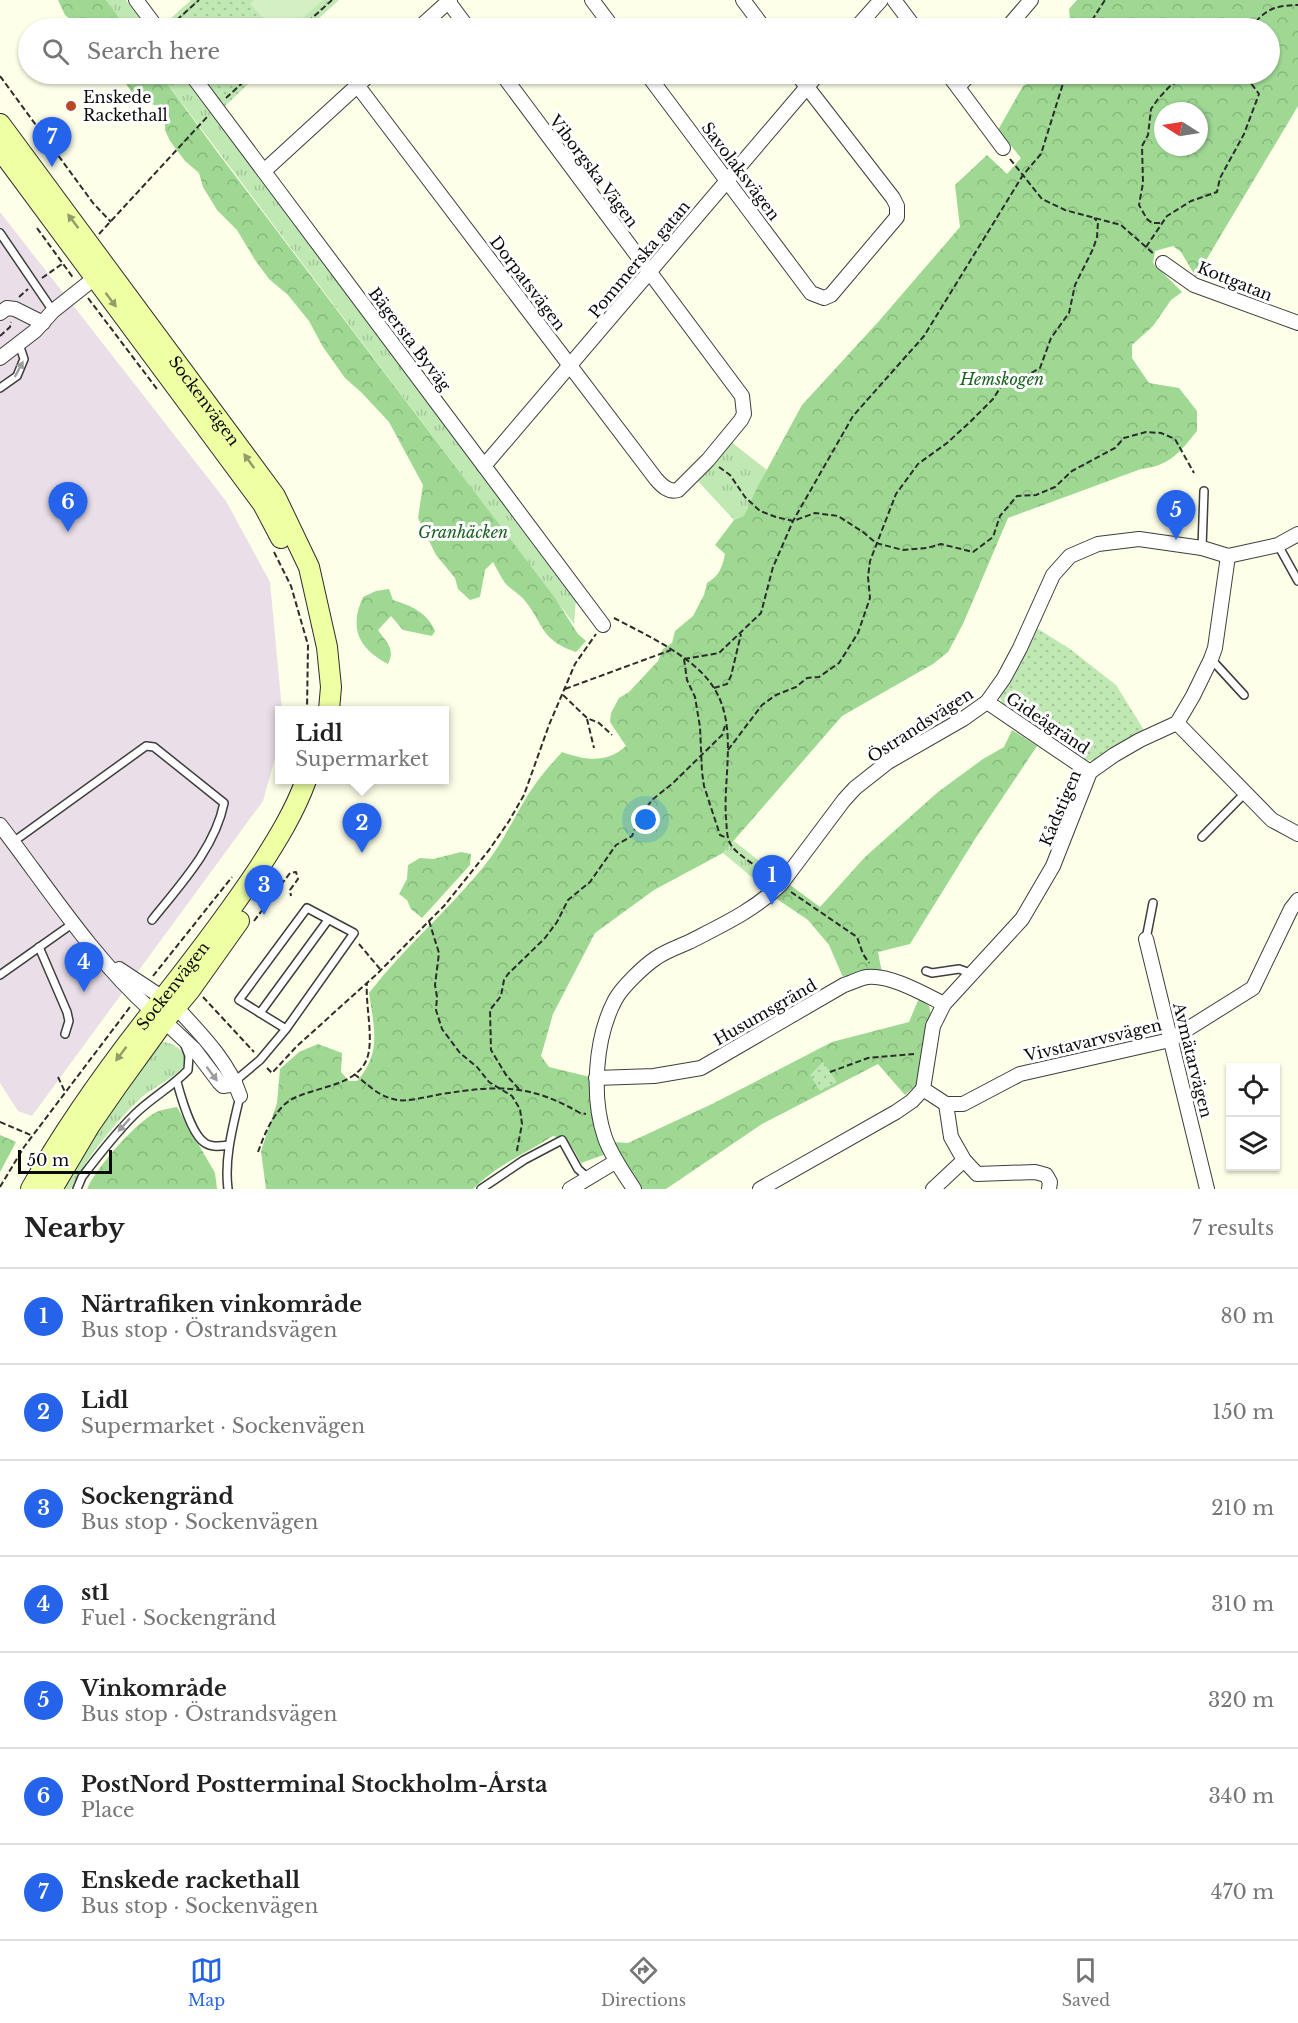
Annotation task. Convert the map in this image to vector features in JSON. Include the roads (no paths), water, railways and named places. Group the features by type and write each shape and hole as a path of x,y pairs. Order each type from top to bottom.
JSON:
{"main road":[{"name":"Sockenvägen","path":"0,124 263,504 298,572 310,610 320,656 319,706"},
{"name":"Sockenvägen","path":"0,149 101,273 275,496 309,567 327,647 331,687 329,706"},
{"name":"Sockenvägen","path":"52,1189 164,1009 267,855 305,784"},
{"name":"Sockenvägen","path":"31,1189 50,1154 164,1009 190,990 277,862 307,806 315,784"}],"street":[{"path":"136,0 155,18"},
{"path":"429,18 448,0 461,18"},
{"path":"592,0 606,18"},
{"path":"743,0 756,18"},
{"path":"865,18 880,0"},
{"path":"894,0 908,18"},
{"path":"1016,18 1031,0"},
{"name":"Bägersta Byväg","path":"199,84 484,466 606,620"},
{"name":"Viborgska Vägen","path":"509,84 737,387 744,404 744,414 708,460"},
{"name":"Savolaksvägen","path":"654,84 809,289 816,296 824,298 831,295 897,217 897,206 807,87"},
{"name":"Pommerska gatan","path":"484,466 810,84"},
{"path":"956,84 1003,148"},
{"path":"958,87 961,84"},
{"path":"264,171 357,85"},
{"name":"Dorpatsvägen","path":"357,85 664,488 678,490 708,460"},
{"name":"Kottgatan","path":"1163,263 1194,285 1298,323"},
{"path":"0,358 35,332 53,311 101,273"},
{"path":"5,317 7,308 15,309 43,323"},
{"name":"Östrandsvägen","path":"634,1189 615,1162 599,1118 597,1078 601,1043 616,999 638,974 657,957 738,918 770,895 855,788 888,762 963,719 987,702 1004,678 1020,648 1053,575 1070,556 1098,544 1138,539 1202,548 1228,556 1278,545 1298,534"},
{"path":"1228,556 1211,659 1177,723 1244,794 1276,824 1298,834"},
{"name":"Gideågränd","path":"987,702 1090,772"},
{"name":"Kådstigen","path":"923,1089 933,1026 944,1004 974,974 1022,919 1053,866 1090,772 1140,740 1177,723"},
{"path":"0,825 72,924 97,954 141,992 201,1035 236,1081 240,1096"},
{"name":"Vivstavarvsvägen","path":"946,1104 963,1104 1020,1074 1170,1040 1253,988 1291,909 1298,900"},
{"name":"Avmätarvägen","path":"1146,939 1207,1189"},
{"name":"Husumsgränd","path":"597,1078 654,1076 700,1068 844,985 866,977 879,978 917,990 944,1004"},
{"path":"164,1009 180,1035 194,1049 219,1082 224,1086 236,1081"},
{"path":"760,1189 896,1112 912,1101 923,1089 946,1104 951,1137 964,1160 977,1174 1035,1172 1046,1176 1050,1182 1048,1189"},
{"path":"933,1189 964,1160"},
{"path":"570,1189 615,1162"}],"lane":[{"path":"0,233 53,311"},
{"path":"0,388 17,376 24,359 19,344"},
{"path":"1202,548 1204,491"},
{"path":"1278,545 1298,581"},
{"path":"1211,659 1244,695"},
{"path":"13,842 146,746 154,747 224,803 212,837 200,857 188,876 152,920"},
{"path":"1202,837 1244,794"},
{"path":"1146,939 1153,903"},
{"path":"236,1081 260,1060 286,1029 354,933 307,908 239,1000 286,1029"},
{"path":"260,1013 328,920"},
{"path":"0,975 72,924"},
{"path":"39,946 67,1012 69,1021 65,1034"},
{"path":"926,972 959,969 974,974"},
{"path":"76,1189 82,1177 134,1114 154,1096 177,1082 188,1070 190,1063 180,1035"},
{"path":"177,1082 182,1099 204,1143 216,1146 229,1145"},
{"path":"228,1189 229,1145 240,1096"},
{"path":"481,1189 524,1160 562,1140 578,1169 588,1179"}],"place":[{"name":"Enskede Rackethall","path":"71,106"},
{"name":"Enskede rackethall","path":"52,167"},
{"name":"PostNord Postterminal Stockholm-Årsta","path":"68,532"},
{"name":"Vinkområde","path":"1176,540"},
{"name":"Lidl","path":"362,853"},
{"name":"Närtrafiken vinkområde","path":"772,905"},
{"name":"Sockengränd","path":"264,915"},
{"name":"st1","path":"84,992"}],"park label":[{"name":"Hemskogen","path":"1002,379"},
{"name":"Granhäcken","path":"463,532"}]}
